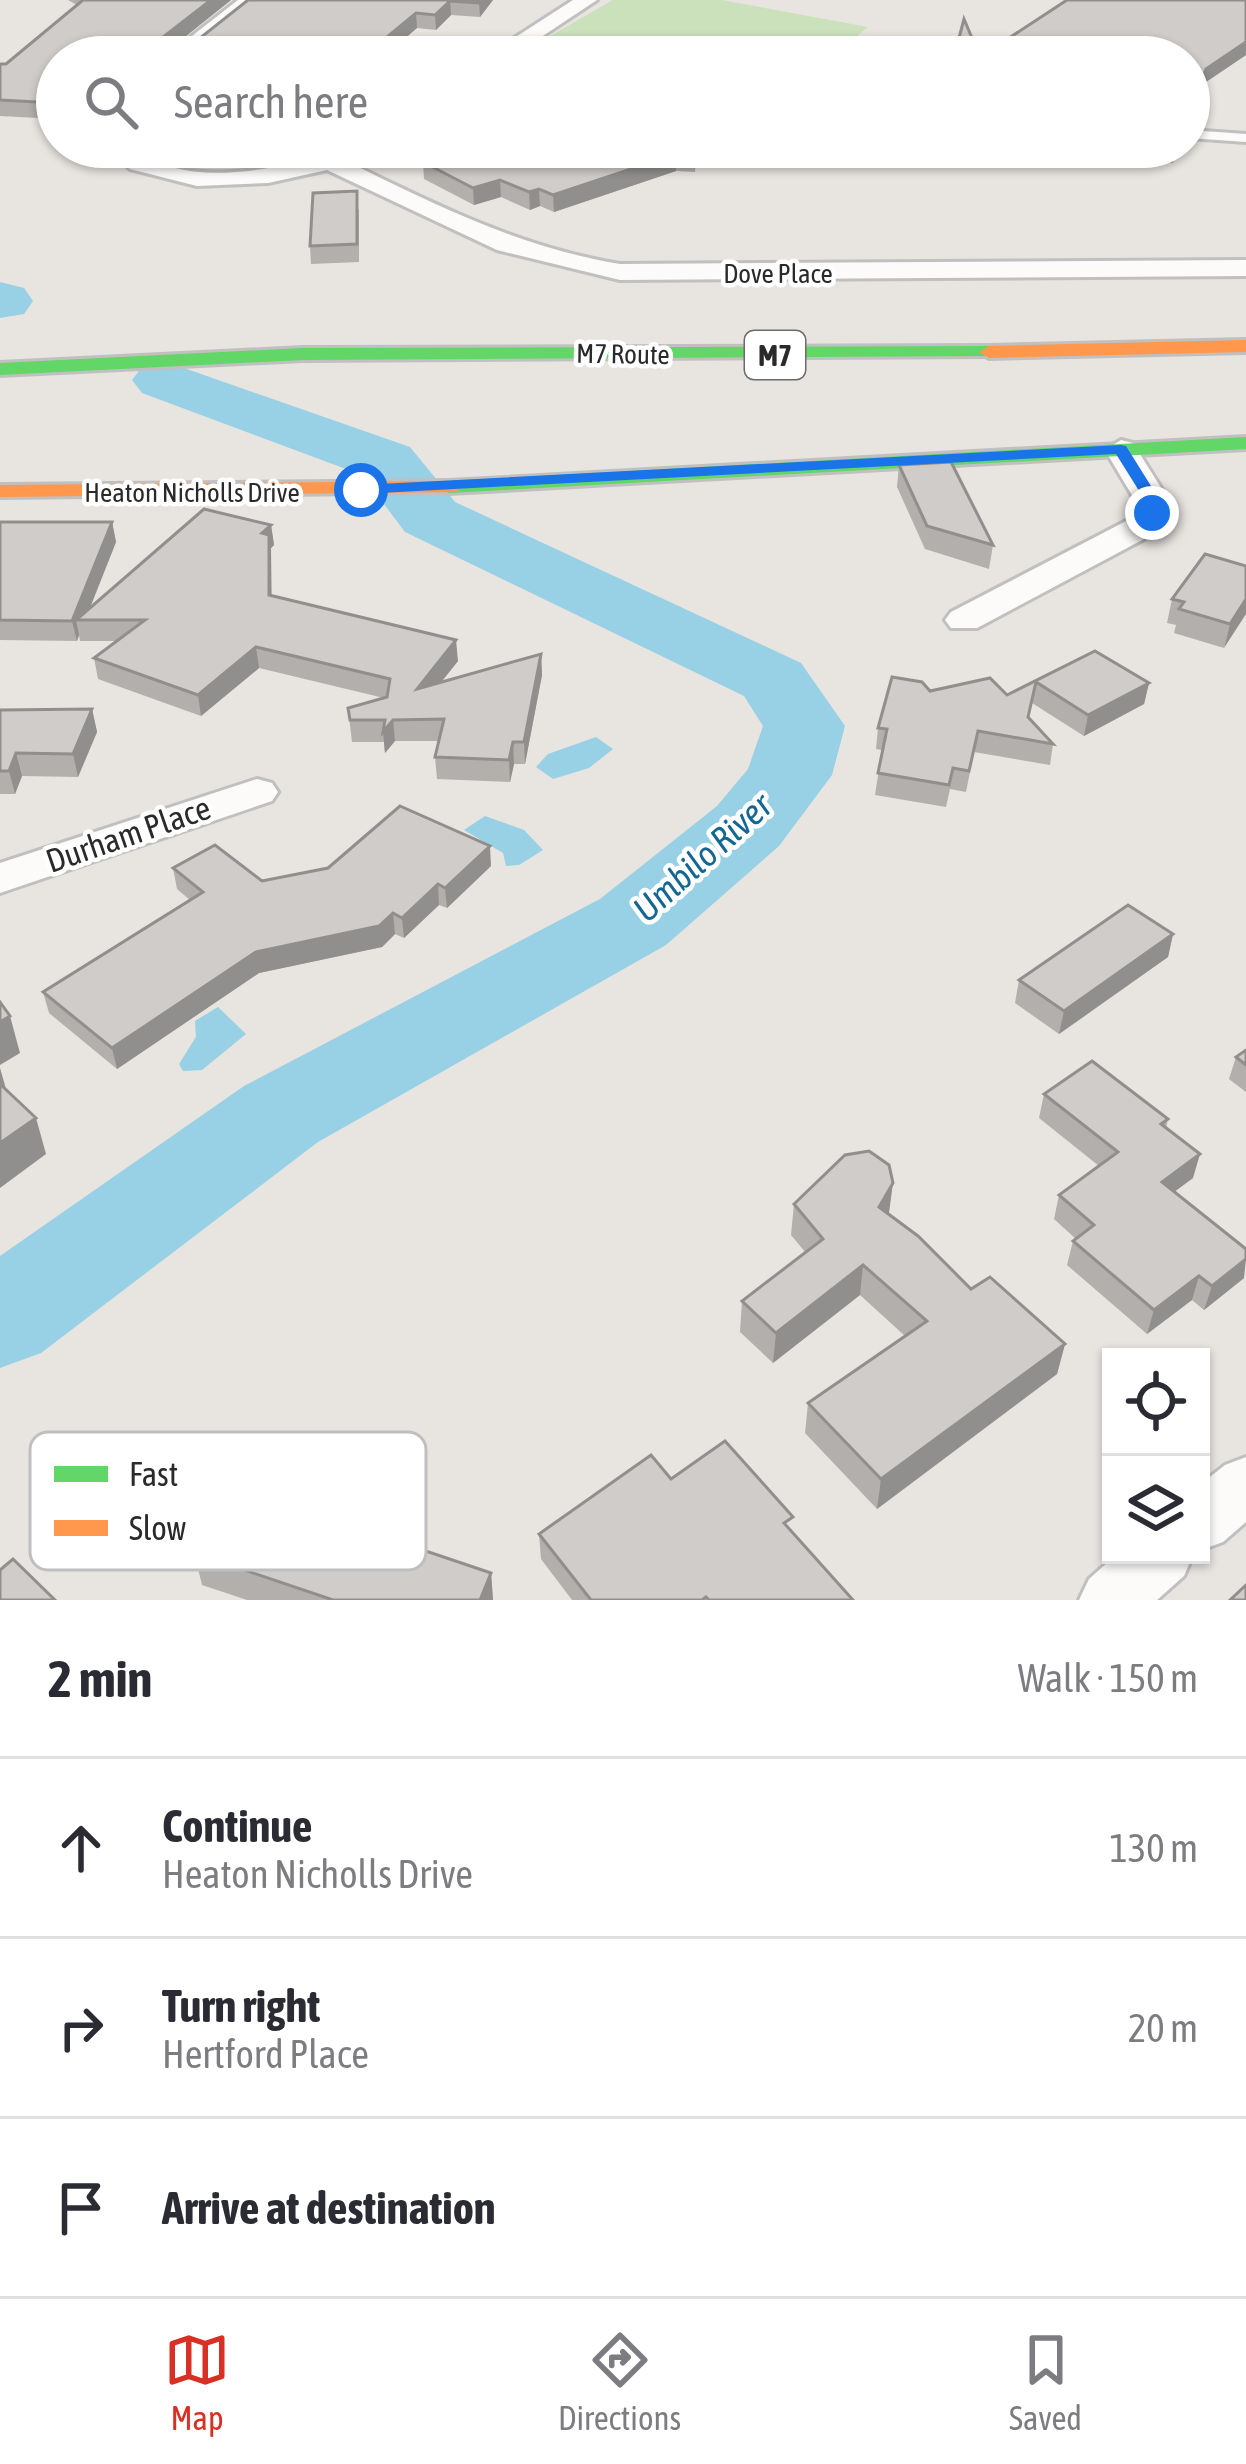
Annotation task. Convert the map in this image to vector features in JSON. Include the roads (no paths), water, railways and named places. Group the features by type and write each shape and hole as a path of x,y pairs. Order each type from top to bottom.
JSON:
{"main road":[{"name":"M7 Route","path":"0,369 303,353 868,356 1246,346"},
{"name":"Heaton Nicholls Drive","path":"0,491 186,496 433,488 1246,443"}],"street":[{"path":"204,36 251,0"},
{"path":"530,36 587,0"},
{"path":"150,168 239,179 303,168"},
{"name":"Dove Place","path":"342,168 499,245 586,268 913,273 1246,268"},
{"path":"964,620 1125,540 1145,525 1154,502 1121,449"},
{"name":"Durham Place","path":"0,878 256,792"},
{"path":"1210,1514 1246,1484"},
{"path":"1111,1600 1152,1564"}],"lane":[{"path":"1210,135 1246,138"}],"water":[{"path":"596,737 613,749 589,768 553,779 536,767 548,754"},
{"path":"485,816 524,830 543,850 519,865 506,866 503,853 464,830"},
{"path":"218,1007 246,1034 202,1070 183,1071 179,1064 196,1037 195,1021"}],"waterway":[{"name":"Umbilo River","path":"0,1319 281,1114 633,922 748,826 789,775 804,726 773,680 430,517 386,461 164,380"}]}
